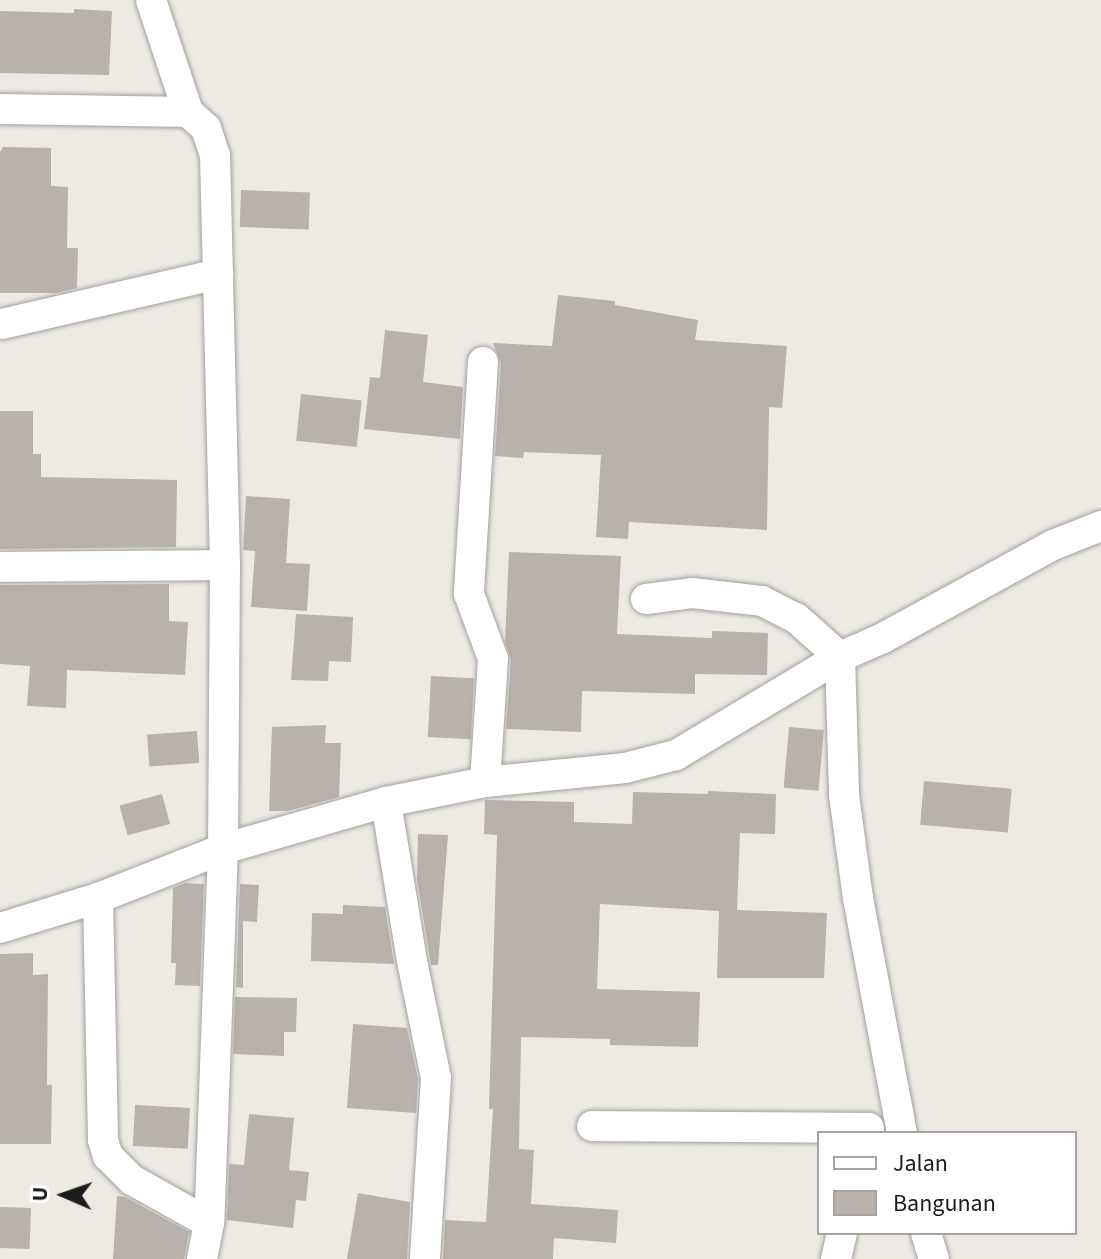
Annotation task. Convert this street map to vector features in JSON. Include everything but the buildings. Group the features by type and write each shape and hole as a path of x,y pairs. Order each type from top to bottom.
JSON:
{"street":[{"path":"151,0 188,112 206,128 215,155 225,565 223,849 209,1223 202,1259"},
{"path":"0,109 188,112"},
{"path":"2,324 218,274"},
{"path":"483,362 469,594 493,659 485,782"},
{"path":"0,928 98,898 223,849 386,802 485,782 625,768 665,759 699,743 840,657 883,638 1053,545 1101,526"},
{"path":"0,567 225,565"},
{"path":"646,599 692,593 762,601 796,618 840,657 844,795 886,1061 902,1131"},
{"path":"386,802 413,966 436,1078 425,1259"},
{"path":"98,898 103,1140 108,1156 132,1180 209,1223"},
{"path":"592,1126 868,1131 886,1061"},
{"path":"836,1259 842,1235"},
{"path":"927,1235 934,1259"}]}
